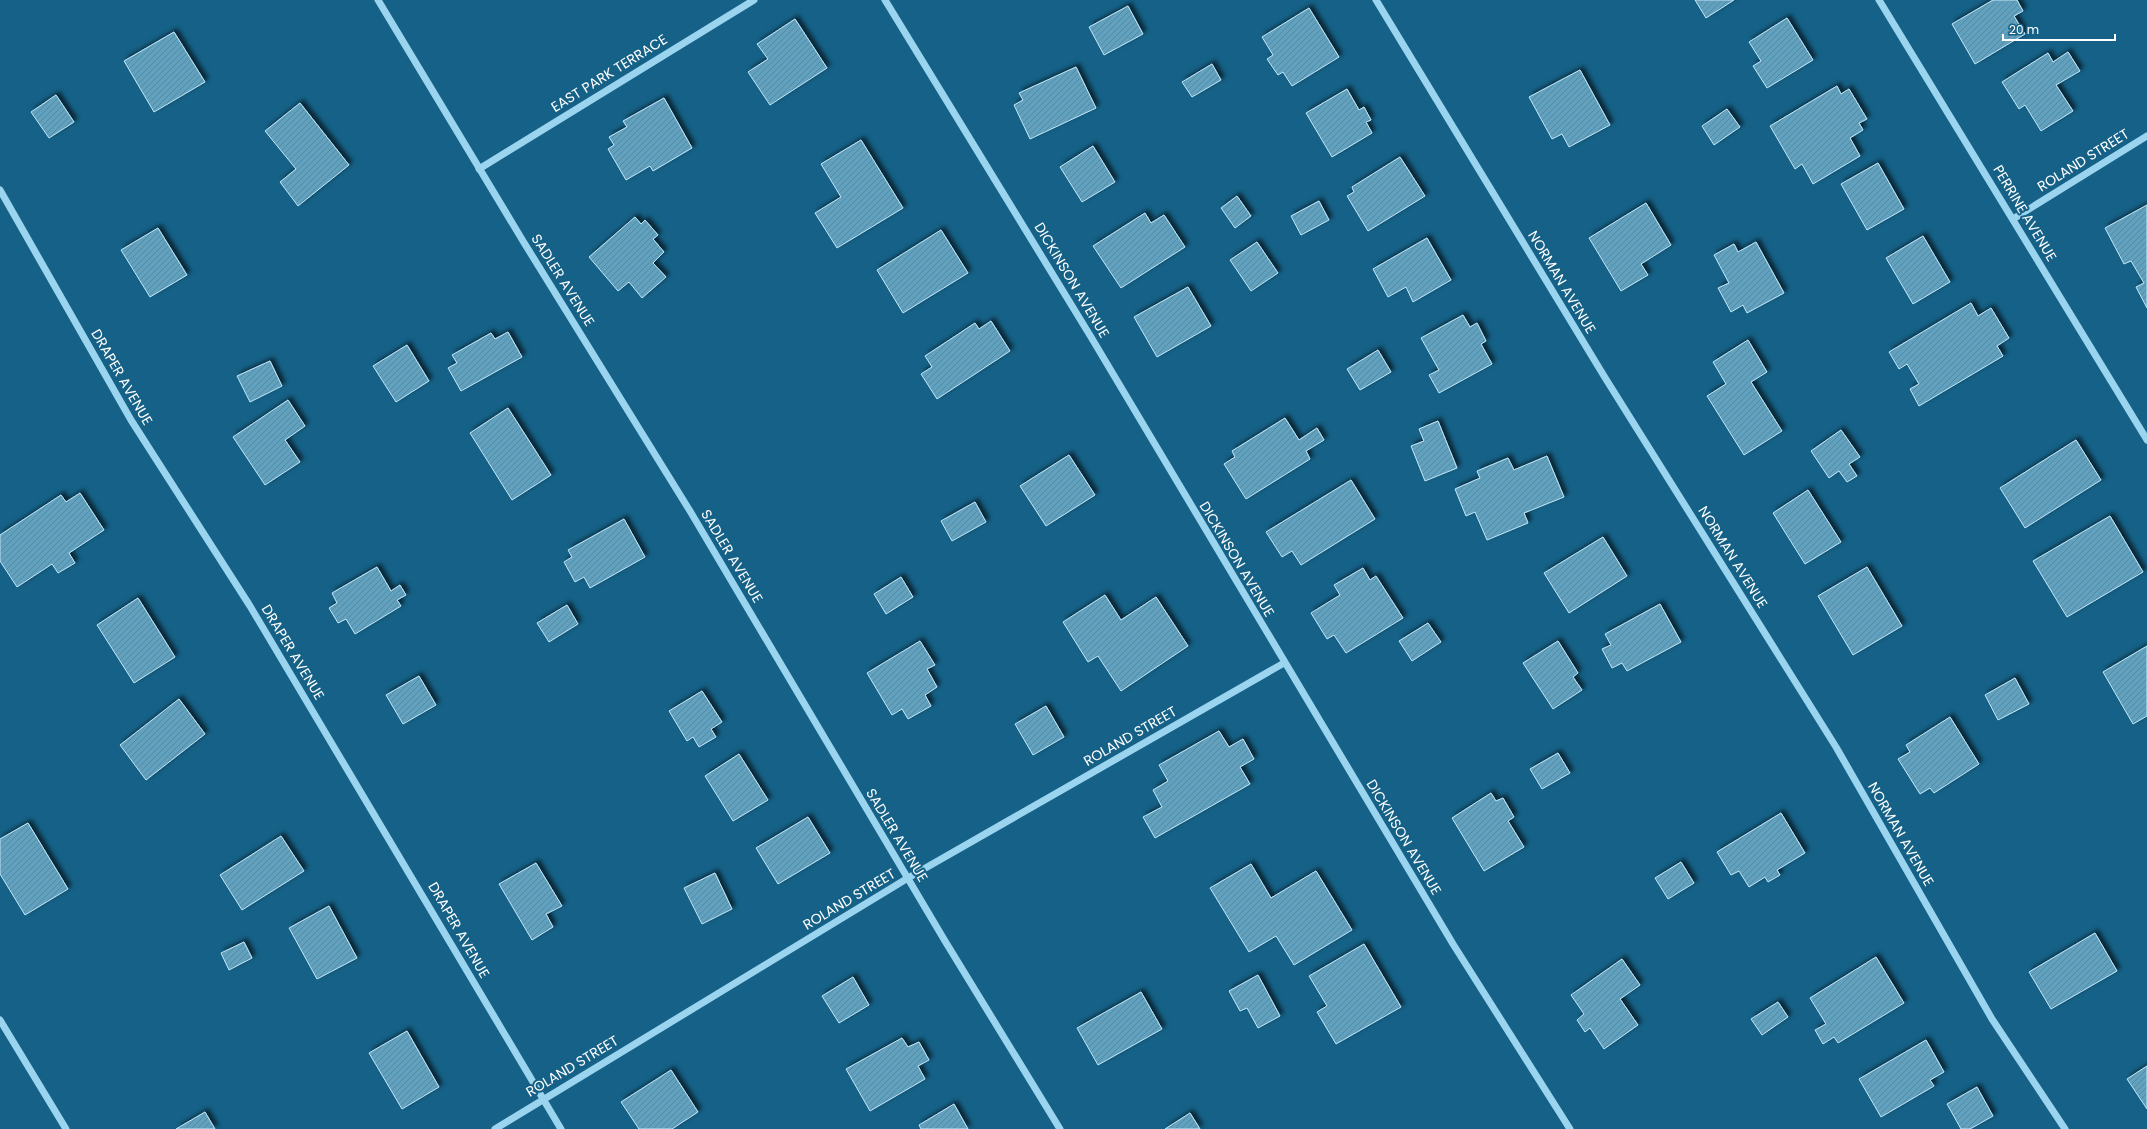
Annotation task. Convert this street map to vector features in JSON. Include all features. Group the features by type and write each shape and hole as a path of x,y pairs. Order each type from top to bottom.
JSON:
{"street":[{"name":"SADLER AVENUE","path":"378,0 479,169 690,511 908,878 1060,1129"},
{"name":"EAST PARK TERRACE","path":"479,169 754,0"},
{"name":"DICKINSON AVENUE","path":"885,0 1091,337 1284,663 1453,944 1570,1129"},
{"name":"NORMAN AVENUE","path":"1376,0 1600,369 1836,747 1992,1019 2065,1129"},
{"name":"PERRINE AVENUE","path":"1879,0 2147,440"},
{"name":"ROLAND STREET","path":"2013,219 2147,136"},
{"name":"DRAPER AVENUE","path":"0,190 131,420 250,606 561,1129"},
{"name":"ROLAND STREET","path":"495,1129 908,878 1284,663"},
{"path":"0,1020 66,1129"}],"building":[{"path":"1695,0 1734,0 1706,18"},
{"path":"1993,0 2017,0 2023,11 2014,16 2025,34 1975,64 1952,24"},
{"path":"1128,6 1143,34 1104,55 1089,27"},
{"path":"1309,8 1339,57 1292,86 1283,72 1278,75 1267,59 1273,55 1262,37"},
{"path":"1787,18 1813,60 1767,88 1753,66 1761,61 1749,42"},
{"path":"795,19 827,68 770,105 748,72 768,59 757,44"},
{"path":"174,32 205,82 154,112 124,61"},
{"path":"2068,52 2080,71 2056,85 2073,111 2041,131 2025,105 2019,109 2002,82 2048,53 2053,62"},
{"path":"1212,64 1221,80 1192,97 1182,82"},
{"path":"1076,67 1096,108 1030,139 1014,105 1023,100 1019,93"},
{"path":"1580,70 1610,125 1569,147 1562,134 1552,139 1529,97"},
{"path":"1837,86 1841,94 1849,89 1867,119 1859,123 1863,130 1850,138 1860,156 1813,184 1802,164 1795,169 1770,126"},
{"path":"1347,89 1359,110 1364,107 1371,120 1366,122 1372,133 1332,157 1306,113"},
{"path":"56,95 74,122 49,138 31,112"},
{"path":"664,98 692,148 653,171 650,166 626,180 608,149 614,145 609,137 627,127 623,121"},
{"path":"300,103 349,165 298,206 280,182 296,169 265,131"},
{"path":"1727,109 1740,127 1714,145 1702,126"},
{"path":"861,140 903,208 837,248 815,213 841,197 821,164"},
{"path":"1093,146 1115,182 1082,202 1060,167"},
{"path":"1400,157 1425,196 1368,231 1347,196 1354,192 1352,187"},
{"path":"1878,163 1904,209 1867,230 1841,184"},
{"path":"1237,196 1251,216 1235,228 1221,208"},
{"path":"1319,201 1329,220 1301,235 1291,216"},
{"path":"1646,203 1671,245 1641,264 1648,275 1621,291 1589,238"},
{"path":"2147,205 2147,308 2136,287 2144,283 2131,261 2124,264 2105,228"},
{"path":"1145,213 1151,223 1164,215 1185,247 1121,288 1093,246"},
{"path":"635,217 641,224 645,220 658,235 653,239 664,252 653,263 666,277 642,298 629,282 618,291 589,257"},
{"path":"158,228 187,275 150,297 121,250"},
{"path":"941,230 968,273 903,313 877,270"},
{"path":"1923,236 1950,282 1913,304 1886,258"},
{"path":"1427,238 1451,280 1413,302 1406,287 1388,297 1373,269"},
{"path":"1257,242 1278,273 1251,291 1230,260"},
{"path":"1756,242 1784,293 1747,313 1743,305 1731,312 1718,288 1729,283 1714,255 1734,244 1738,252"},
{"path":"1188,287 1211,326 1157,357 1134,317"},
{"path":"1971,303 1978,316 1991,308 2009,338 1997,346 2003,356 1919,406 1910,389 1919,384 1907,364 1899,369 1889,352"},
{"path":"1463,315 1470,327 1477,323 1486,341 1481,344 1492,364 1439,393 1429,375 1439,370 1421,338"},
{"path":"991,321 1010,351 937,399 921,374 932,367 925,356 975,323 979,329"},
{"path":"508,332 522,357 461,391 448,368 457,363 452,355 491,333 495,339"},
{"path":"1748,340 1767,372 1751,382 1782,431 1744,455 1707,396 1726,384 1713,362"},
{"path":"407,345 429,381 396,402 373,366"},
{"path":"1378,350 1391,372 1360,390 1347,369"},
{"path":"270,361 282,386 250,402 237,376"},
{"path":"288,400 305,426 285,440 300,462 265,485 233,437"},
{"path":"508,408 551,475 512,500 470,433"},
{"path":"1285,418 1299,440 1317,428 1324,440 1306,451 1310,459 1246,499 1224,464 1235,457 1232,451"},
{"path":"1438,421 1457,468 1425,481 1411,446 1424,441 1419,429"},
{"path":"1841,430 1860,457 1849,464 1857,476 1847,482 1839,471 1829,478 1811,451"},
{"path":"2076,440 2101,480 2025,528 2000,488"},
{"path":"1069,455 1095,495 1046,526 1020,486"},
{"path":"1547,456 1564,497 1524,513 1528,523 1487,540 1475,512 1466,516 1455,489 1480,478 1477,471 1508,458 1514,470"},
{"path":"1351,480 1375,519 1301,565 1292,551 1282,557 1266,532"},
{"path":"1808,490 1841,542 1805,564 1773,513"},
{"path":"80,493 104,530 69,553 75,563 58,573 52,564 17,587 0,561 0,535 61,495 66,502"},
{"path":"975,502 986,522 952,541 941,521"},
{"path":"2110,516 2143,572 2067,617 2033,561"},
{"path":"624,519 645,557 590,588 584,577 575,582 564,562 572,557 568,550"},
{"path":"1603,537 1627,576 1569,613 1544,573"},
{"path":"377,567 391,591 400,585 406,595 397,600 401,606 355,634 346,619 338,623 329,608 337,603 332,593"},
{"path":"1867,567 1902,626 1853,655 1818,596"},
{"path":"1363,568 1370,580 1376,576 1403,618 1346,653 1334,635 1327,639 1311,613 1340,595 1334,585"},
{"path":"901,577 913,597 886,614 874,594"},
{"path":"1105,595 1121,620 1156,597 1188,646 1121,691 1098,656 1088,662 1063,622"},
{"path":"138,598 175,657 134,683 97,625"},
{"path":"1660,604 1681,642 1627,671 1622,663 1612,668 1602,649 1611,645 1605,634"},
{"path":"567,605 578,624 549,642 537,623"},
{"path":"1428,623 1441,642 1412,661 1399,641"},
{"path":"920,641 935,665 927,669 937,687 925,695 931,706 908,719 902,709 892,715 867,673"},
{"path":"1558,641 1578,673 1573,677 1582,690 1553,709 1523,663"},
{"path":"2147,646 2147,716 2133,724 2103,672"},
{"path":"419,676 436,705 403,724 386,695"},
{"path":"2015,678 2029,704 1998,720 1985,695"},
{"path":"702,691 722,722 711,729 716,737 699,747 693,737 687,741 669,711"},
{"path":"179,699 205,734 146,780 120,745"},
{"path":"1046,706 1064,737 1033,755 1015,724"},
{"path":"1950,717 1979,764 1934,793 1930,788 1920,794 1898,759 1910,752 1906,745"},
{"path":"1219,731 1229,747 1243,739 1254,759 1240,767 1250,784 1155,838 1143,817 1162,807 1153,790 1168,781 1159,765"},
{"path":"1558,753 1570,773 1542,789 1530,769"},
{"path":"739,754 768,800 733,821 705,776"},
{"path":"1491,793 1496,801 1503,798 1514,817 1508,821 1524,847 1484,871 1452,818"},
{"path":"1781,813 1805,853 1777,870 1780,875 1768,882 1765,877 1749,887 1739,871 1731,875 1717,852"},
{"path":"808,817 830,853 778,884 756,848"},
{"path":"28,823 68,889 25,915 0,874 0,839"},
{"path":"281,836 304,871 242,910 220,875"},
{"path":"1681,862 1694,883 1668,899 1655,878"},
{"path":"536,863 562,906 546,914 553,927 532,940 499,884"},
{"path":"1251,864 1271,898 1316,871 1352,930 1294,965 1276,936 1249,952 1210,888"},
{"path":"715,873 732,909 702,924 684,888"},
{"path":"329,906 357,958 317,979 289,928"},
{"path":"2095,933 2117,971 2051,1009 2029,972"},
{"path":"244,942 252,958 229,970 221,953"},
{"path":"1364,944 1401,1007 1336,1044 1317,1012 1327,1006 1309,976"},
{"path":"1876,957 1904,1003 1838,1043 1834,1037 1823,1044 1815,1030 1826,1024 1810,998"},
{"path":"1622,959 1640,985 1620,999 1638,1025 1604,1049 1590,1028 1585,1032 1577,1020 1584,1014 1571,995"},
{"path":"1258,975 1280,1016 1258,1028 1247,1008 1240,1011 1229,991"},
{"path":"853,977 869,1005 839,1023 822,996"},
{"path":"1141,992 1162,1029 1098,1065 1077,1028"},
{"path":"1778,1002 1788,1017 1762,1035 1751,1019"},
{"path":"407,1031 439,1087 402,1109 369,1053"},
{"path":"902,1038 908,1047 919,1042 929,1060 918,1066 925,1079 870,1111 846,1069"},
{"path":"1926,1040 1944,1072 1930,1080 1934,1086 1881,1117 1859,1079"},
{"path":"2147,1066 2147,1109 2127,1079"},
{"path":"671,1070 698,1112 672,1129 639,1129 621,1102"},
{"path":"1977,1087 1993,1116 1970,1129 1961,1129 1947,1104"},
{"path":"954,1104 968,1129 921,1129 919,1125"},
{"path":"205,1112 215,1129 176,1129"},
{"path":"1190,1113 1200,1129 1165,1129"}]}
